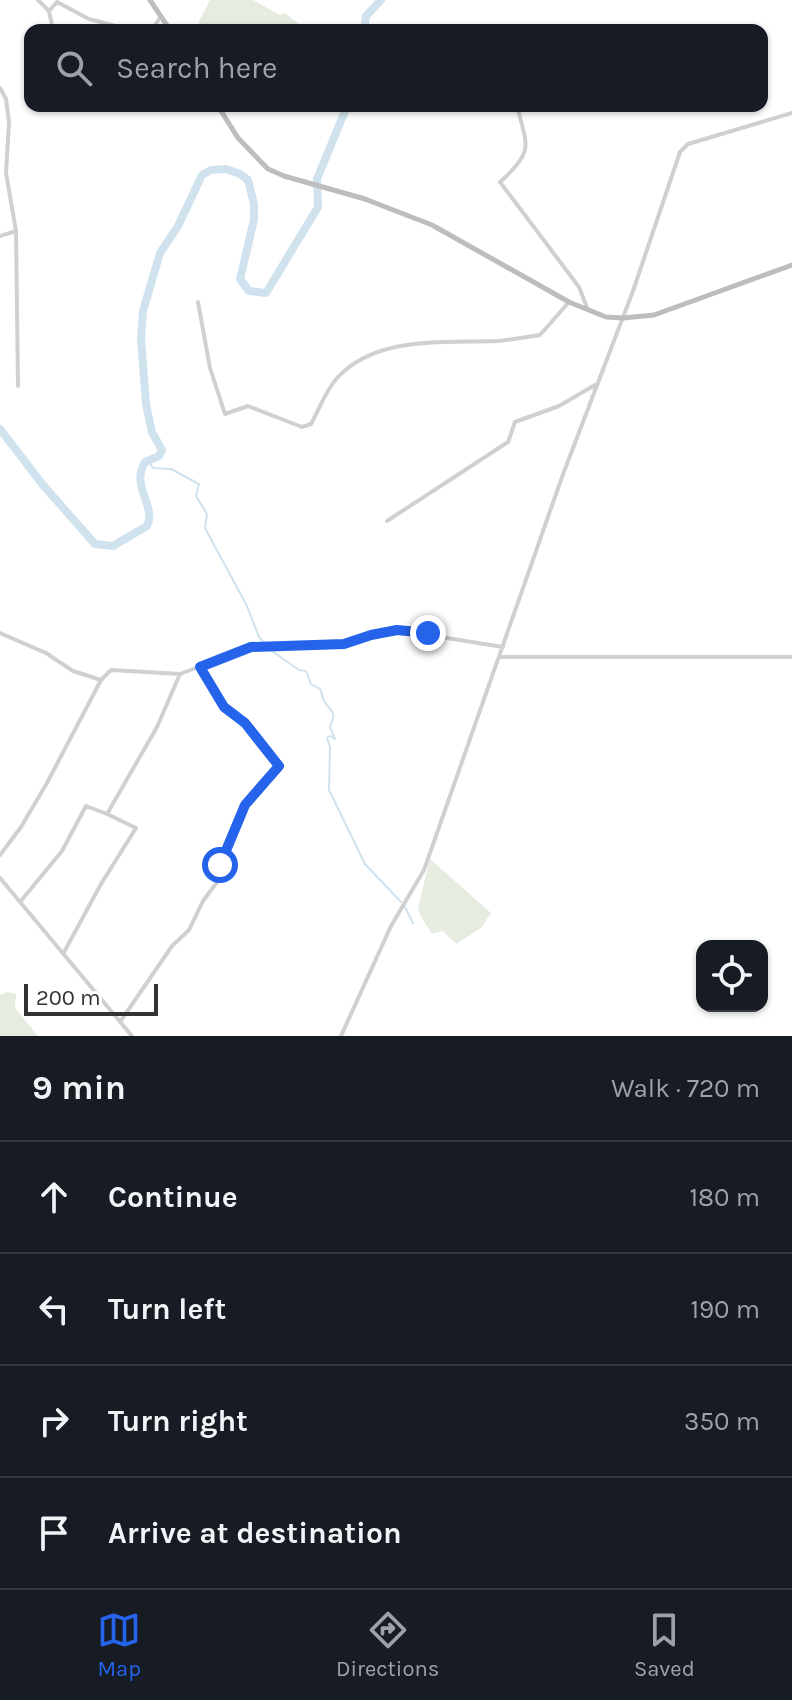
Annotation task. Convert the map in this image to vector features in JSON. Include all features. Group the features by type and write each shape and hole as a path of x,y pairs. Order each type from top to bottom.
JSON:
{"main road":[{"path":"150,0 166,24"},
{"path":"222,112 238,138 268,169 365,199 432,225 589,312 642,318 672,310 792,265"}],"street":[{"path":"38,0 49,11 52,24"},
{"path":"49,11 57,2 89,19 108,24"},
{"path":"156,24 161,16"},
{"path":"0,88 6,99 9,122 6,173 16,231 18,386"},
{"path":"519,112 527,143 521,161 500,182 579,287 589,312"},
{"path":"341,1036 391,926 424,870 682,148 792,113"},
{"path":"0,236 16,231"},
{"path":"198,302 210,368 225,414 248,406 302,427 311,424 336,379 347,368 375,353 399,345 501,341 540,335 569,302"},
{"path":"387,521 508,442 515,422 559,406 597,384"},
{"path":"0,855 21,827 101,680 111,670 180,674 258,646 344,644 397,630 503,647"},
{"path":"0,633 46,653 73,671 101,680"},
{"path":"499,657 792,657"},
{"path":"120,1022 172,946 189,930 203,901 223,874 220,867 222,857 245,805 279,768 245,723 224,707 200,667"},
{"path":"107,814 157,727 180,674"},
{"path":"20,902 62,851 86,806 136,828 63,954"},
{"path":"0,878 132,1036"}],"shaded area":[{"path":"210,0 253,0 280,15 285,13 299,24 201,24 198,23"},
{"path":"430,859 491,913 481,928 456,944 443,931 432,934 418,908"},
{"path":"7,992 16,994 15,1008 38,1036 0,1036 0,995"}],"waterway":[{"path":"365,24 366,16 381,0"},
{"path":"0,429 43,485 95,544 113,546 147,526 149,511 140,480 141,471 145,462 159,456 162,450 152,432 146,404 141,339 143,311 160,253 178,226 202,175 211,170 226,169 240,174 248,180 254,204 254,220 240,279 249,291 266,293 318,207 317,179 345,112"},
{"path":"148,460 153,468 171,469 199,484 196,496 207,514 205,528 247,606 259,637 269,649 299,670 306,671 311,684 320,689 324,701 333,712 330,727 335,739 327,738 330,747 329,790 365,864 401,902"},
{"path":"405,907 413,923"}],"route":[{"path":"220,865 245,805 279,766 245,723 224,707 200,667 251,647 344,644 397,630 428,633"}]}
